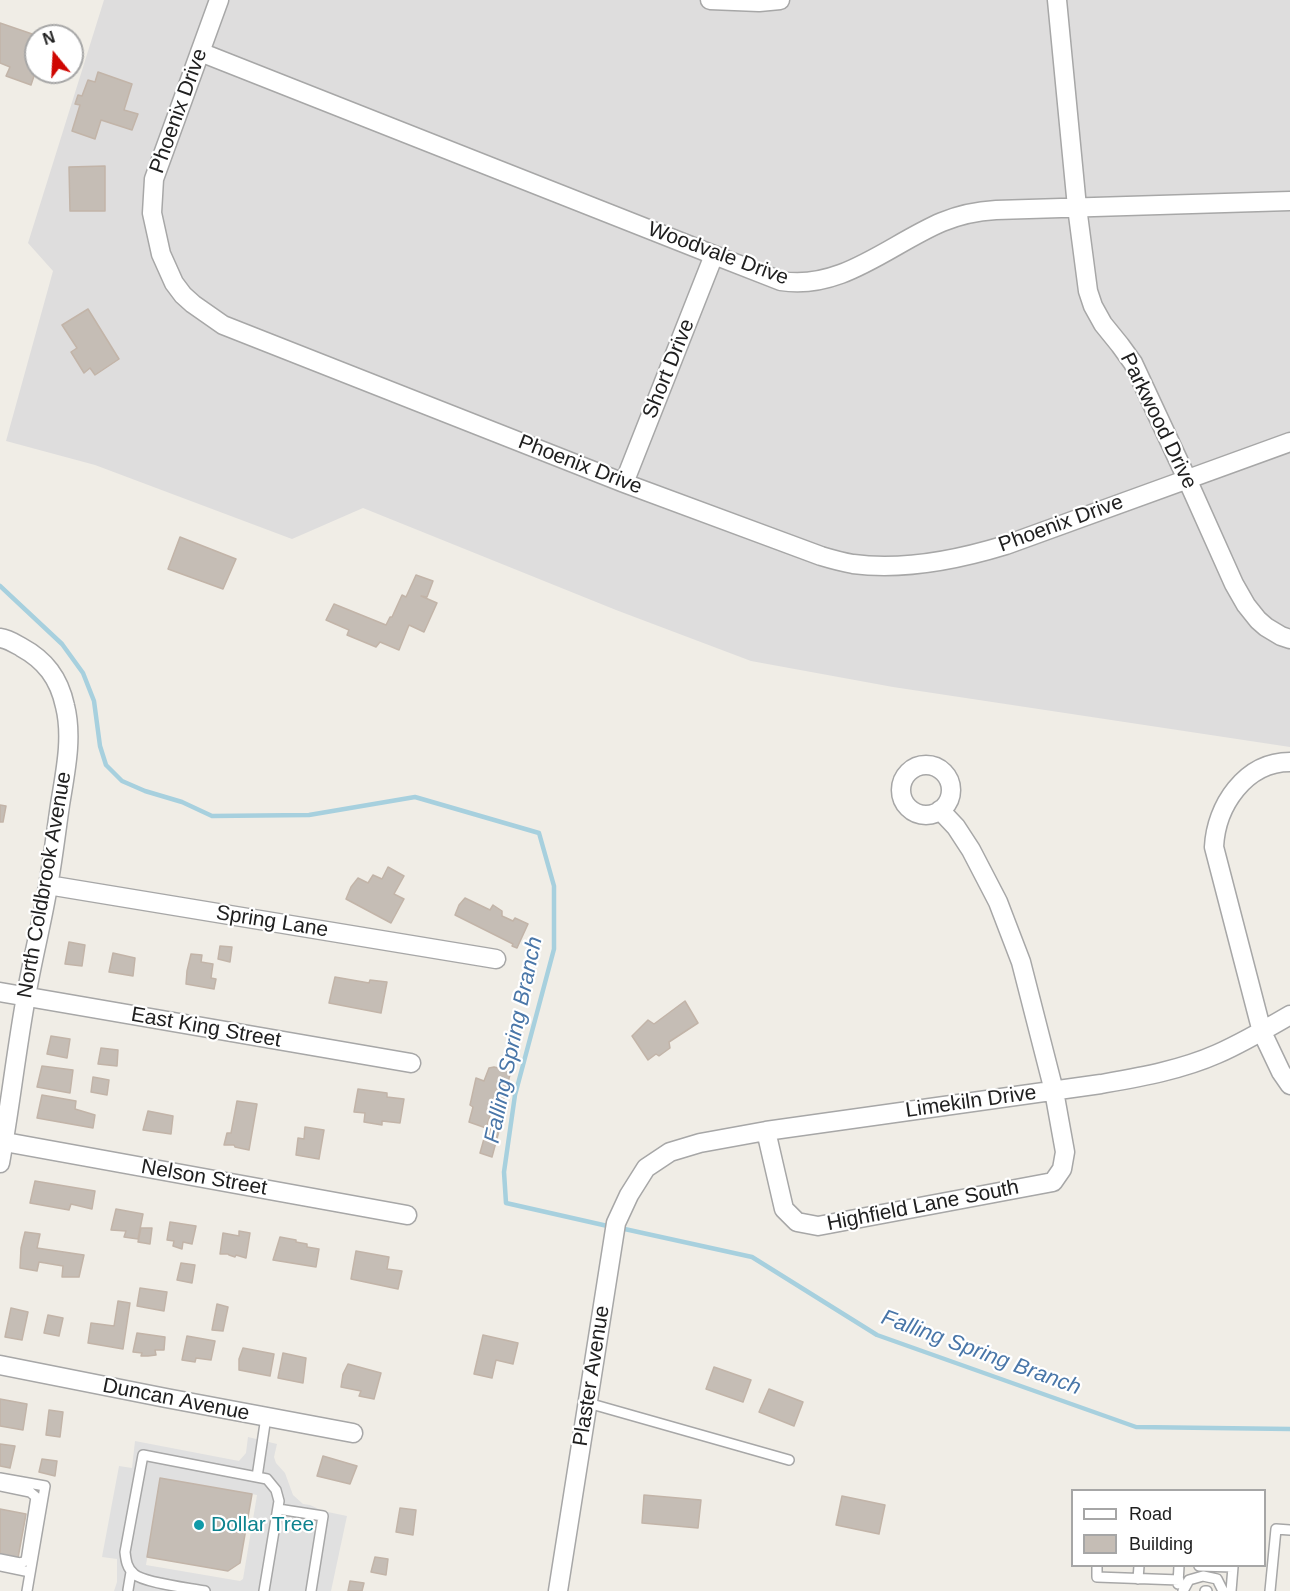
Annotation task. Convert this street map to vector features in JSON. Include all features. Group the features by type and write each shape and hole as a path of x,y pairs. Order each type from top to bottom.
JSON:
{"street":[{"name":"Phoenix Drive","path":"219,0 154,179 152,213 161,254 169,274 183,295 202,312 223,325 624,483 821,556 853,564 890,566 921,564 988,550 1290,441"},
{"path":"710,0 759,2 780,0"},
{"name":"Parkwood Drive","path":"1057,0 1077,207 1088,291 1093,306 1103,324 1132,363 1234,584 1246,605 1266,627 1290,639"},
{"name":"Woodvale Drive","path":"200,52 714,255 781,281 792,283 813,282 837,276 942,222 973,212 1290,201"},
{"name":"Short Drive","path":"624,483 714,255"},
{"name":"North Coldbrook Avenue","path":"0,638 7,639 38,657 49,668 59,687 68,723 67,762 48,885 26,996 0,1163"},
{"path":"1290,762 1270,765 1241,782 1232,792 1219,816 1214,837 1214,847 1262,1032 1281,1072 1290,1085"},
{"path":"940,810 956,827 998,902 1021,962 1054,1091"},
{"name":"Spring Lane","path":"48,885 496,959"},
{"name":"East King Street","path":"0,992 411,1063"},
{"name":"Limekiln Drive","path":"646,1168 670,1152 766,1131 1054,1091 1124,1080 1179,1067 1215,1055 1262,1032 1290,1015"},
{"name":"Highfield Lane South","path":"766,1131 784,1209 798,1222 818,1226 1053,1182 1062,1169 1065,1152 1054,1091"},
{"name":"Nelson Street","path":"2,1141 407,1215"},
{"name":"Plaster Avenue","path":"558,1591 616,1223 629,1195 646,1168"},
{"name":"Duncan Avenue","path":"0,1365 353,1433"}],"lane":[{"path":"588,1403 789,1460"},
{"path":"257,1477 266,1417"},
{"path":"205,1591 135,1576 127,1566 125,1552 142,1455 267,1479 276,1490 279,1501 264,1591"},
{"path":"0,1478 45,1486 27,1591"},
{"path":"0,1486 30,1492 36,1497 26,1561 20,1563 0,1559"},
{"path":"278,1509 323,1516 311,1591"},
{"path":"1266,1528 1290,1530"},
{"path":"1270,1591 1276,1528"},
{"path":"0,1566 30,1572"},
{"path":"1097,1567 1097,1577 1179,1580"},
{"path":"1138,1567 1138,1579"},
{"path":"1178,1591 1179,1567"},
{"path":"1232,1591 1233,1567"},
{"path":"128,1591 132,1572"},
{"path":"1183,1591 1189,1580 1203,1576 1216,1579 1223,1591"}],"shaded area":[{"path":"104,0 1290,0 1290,747 893,687 751,661 616,610 363,508 292,539 95,465 6,441 53,271 28,243 78,84 84,84 84,64"},
{"path":"248,1437 277,1444 274,1457 285,1473 293,1495 303,1504 347,1516 331,1591 114,1591 117,1582 117,1559 102,1557 119,1466 132,1468 135,1441 239,1461 246,1453","holes":["160,1478 257,1495 243,1579 240,1581 146,1565"]}],"building":[{"path":"0,23 24,31 24,82 6,76 10,67 0,63"},
{"path":"98,72 132,84 124,110 138,114 132,130 101,120 95,139 72,131 80,105 75,104 78,95 82,96 88,80 95,82"},
{"path":"105,166 105,211 70,211 69,167"},
{"path":"88,309 119,359 95,375 90,368 84,373 71,352 77,348 62,325"},
{"path":"180,537 236,559 223,589 168,569"},
{"path":"416,575 433,581 427,597 421,596 437,603 424,632 409,625 399,650 380,642 376,647 347,635 349,630 326,620 334,604 386,625 402,595 406,597"},
{"path":"0,805 6,806 3,822 0,822"},
{"path":"388,867 404,876 394,894 404,899 391,923 346,899 358,878 368,883 373,875 382,879"},
{"path":"465,898 490,910 493,905 502,911 502,916 513,921 515,918 528,924 517,948 455,915"},
{"path":"69,942 85,945 82,966 65,964"},
{"path":"220,946 232,947 230,962 218,959"},
{"path":"113,953 135,958 133,976 109,972"},
{"path":"191,954 202,955 201,962 213,964 211,978 216,979 214,989 186,984"},
{"path":"335,977 369,983 370,980 387,982 381,1013 329,1003"},
{"path":"685,1001 698,1023 669,1042 670,1048 648,1060 632,1036 648,1020 654,1024"},
{"path":"51,1036 70,1039 67,1058 47,1054"},
{"path":"101,1048 118,1050 117,1066 98,1064"},
{"path":"42,1066 73,1070 70,1093 37,1087"},
{"path":"489,1068 511,1071 500,1112 491,1113 486,1128 469,1122 473,1107 470,1105 476,1078 484,1081"},
{"path":"93,1077 109,1080 107,1095 91,1092"},
{"path":"358,1089 387,1093 387,1097 404,1099 400,1123 382,1121 382,1125 364,1122 365,1113 354,1112"},
{"path":"42,1095 76,1101 75,1109 95,1115 93,1128 37,1118"},
{"path":"237,1101 257,1104 249,1150 234,1145 224,1145 227,1133 231,1133"},
{"path":"148,1111 173,1116 171,1134 143,1130"},
{"path":"305,1127 324,1130 319,1159 296,1155 298,1138 304,1139"},
{"path":"487,1128 499,1131 492,1157 480,1153"},
{"path":"35,1181 95,1191 92,1209 71,1204 69,1210 30,1203"},
{"path":"116,1209 143,1214 138,1239 124,1237 126,1231 111,1230"},
{"path":"170,1222 196,1226 192,1244 183,1242 182,1249 173,1246 174,1241 167,1240"},
{"path":"141,1228 152,1228 150,1244 138,1242"},
{"path":"239,1231 250,1233 246,1258 220,1254 223,1233 239,1236"},
{"path":"25,1232 40,1234 37,1248 84,1255 79,1277 62,1277 63,1266 39,1262 37,1271 20,1268"},
{"path":"280,1237 296,1240 296,1242 307,1244 307,1247 319,1249 316,1267 273,1260"},
{"path":"356,1251 389,1257 387,1269 402,1271 398,1289 351,1279"},
{"path":"181,1263 195,1265 192,1283 177,1280"},
{"path":"140,1288 167,1292 164,1311 137,1306"},
{"path":"118,1301 130,1303 123,1349 88,1343 91,1323 114,1326"},
{"path":"217,1304 228,1307 223,1331 212,1330"},
{"path":"11,1308 28,1312 22,1340 5,1337"},
{"path":"48,1315 63,1318 59,1336 44,1333"},
{"path":"137,1333 165,1337 164,1350 155,1350 156,1355 148,1356 141,1356 142,1353 133,1352"},
{"path":"483,1335 518,1343 513,1364 496,1360 492,1378 474,1374"},
{"path":"187,1336 215,1341 211,1360 196,1358 195,1362 182,1360"},
{"path":"243,1348 274,1354 270,1376 239,1370 239,1359"},
{"path":"283,1353 306,1358 303,1383 278,1378"},
{"path":"348,1364 381,1373 374,1399 359,1396 361,1391 341,1387 343,1374"},
{"path":"714,1367 751,1380 743,1402 706,1389"},
{"path":"769,1389 803,1402 794,1426 759,1412"},
{"path":"0,1399 27,1404 23,1430 0,1426"},
{"path":"49,1410 63,1412 60,1437 46,1435"},
{"path":"0,1444 15,1446 10,1468 0,1466"},
{"path":"323,1456 357,1466 350,1484 317,1476"},
{"path":"42,1459 57,1461 55,1476 39,1472"},
{"name":"Dollar Tree","path":"160,1478 252,1494 240,1563 228,1571 147,1557"},
{"path":"644,1495 701,1500 698,1528 642,1523"},
{"path":"842,1496 885,1505 879,1534 836,1525"},
{"path":"400,1508 416,1510 413,1535 396,1532"},
{"path":"0,1509 26,1514 18,1558 0,1554"},
{"path":"375,1557 388,1559 386,1575 371,1572"},
{"path":"350,1581 364,1583 362,1591 348,1591"}],"waterway":[{"name":"Falling Spring Branch","path":"0,586 62,644 83,673 94,701 100,746 106,765 122,781 145,791 182,802 212,816 309,815 415,797 539,833 554,886 554,949 515,1095 504,1172 506,1203 612,1227"},
{"name":"Falling Spring Branch","path":"620,1228 752,1257 877,1335 1136,1427 1290,1429"}],"place":[{"name":"Dollar Tree","path":"199,1525"}]}
